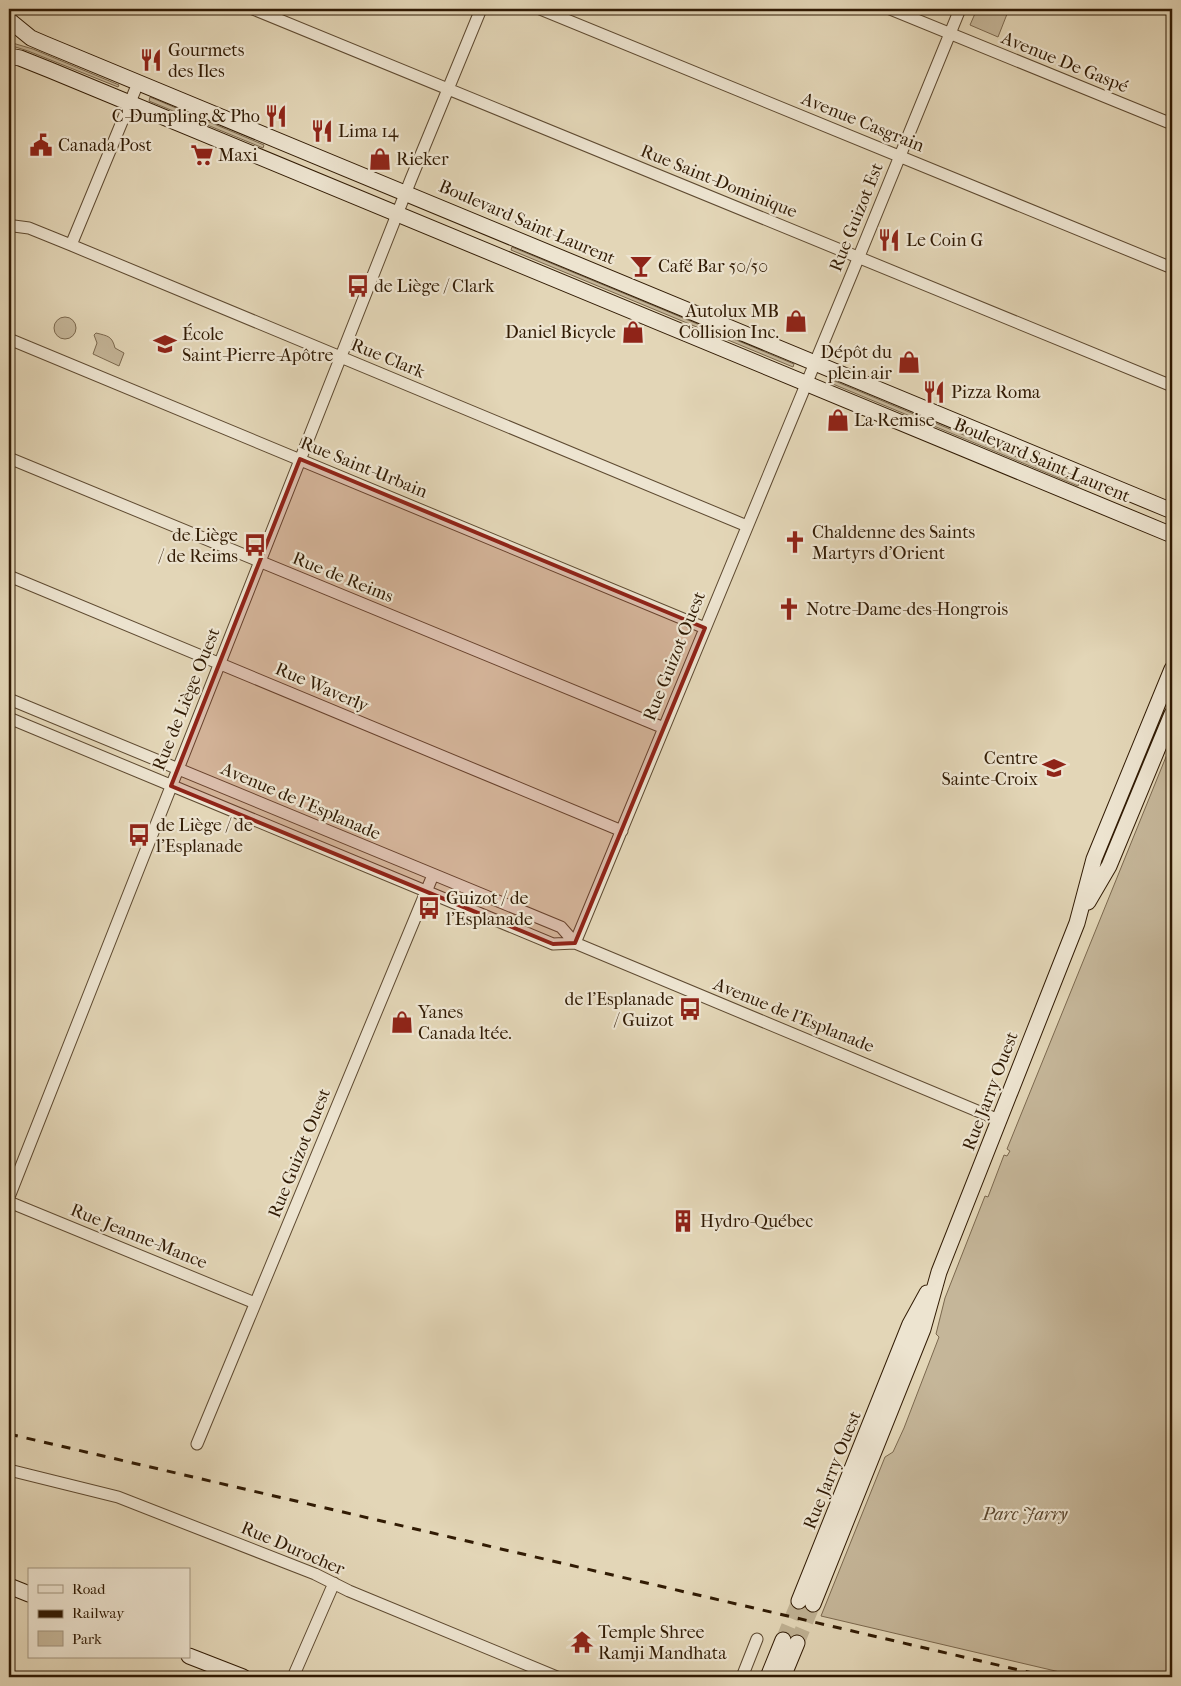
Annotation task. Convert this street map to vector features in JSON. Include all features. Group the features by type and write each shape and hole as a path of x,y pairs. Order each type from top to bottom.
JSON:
{"main road":[{"name":"Boulevard Saint-Laurent","path":"9,20 31,38 1172,511"},
{"path":"9,37 31,38"},
{"name":"Boulevard Saint-Laurent","path":"9,56 29,61 1172,535"},
{"name":"Rue Jarry Ouest","path":"806,1603 910,1324 939,1272 1077,923 1094,860 1172,669"},
{"name":"Rue Jarry Ouest","path":"1077,923 1109,866 1172,714"},
{"path":"9,1586 28,1594"},
{"path":"768,1677 790,1642 783,1677"},
{"path":"190,1656 243,1677"}],"street":[{"name":"Rue Saint-Dominique","path":"253,9 1172,386"},
{"name":"Rue de Liège Ouest","path":"9,1197 340,357 481,9"},
{"name":"Avenue Casgrain","path":"540,9 1172,268"},
{"name":"Avenue De Gaspé","path":"890,9 1172,124"},
{"name":"Rue Guizot Est","path":"806,383 960,9"},
{"path":"71,245 138,83"},
{"name":"Rue Clark","path":"14,226 30,228 747,526"},
{"name":"Rue Saint-Urbain","path":"9,339 705,628"},
{"name":"Rue Guizot Ouest","path":"575,943 806,383"},
{"name":"Rue de Reims","path":"9,458 664,728"},
{"name":"Rue Waverly","path":"9,576 622,831"},
{"name":"Avenue de l'Esplanade","path":"9,700 561,927 575,943"},
{"name":"Avenue de l'Esplanade","path":"9,718 554,944 575,943 999,1120"},
{"name":"Rue Guizot Ouest","path":"197,1444 433,874"},
{"name":"Rue Jeanne-Mance","path":"9,1202 256,1303"},
{"name":"Rue Durocher","path":"9,1470 110,1494 315,1574 558,1677"},
{"path":"294,1677 334,1583"},
{"path":"742,1677 757,1639"}],"highlighted area":[{"path":"300,459 705,628 575,943 553,944 171,786"}],"green space":[{"path":"977,9 1009,9 998,37 970,25"},
{"path":"9,42 33,49 119,85 118,87 9,45"},
{"path":"150,97 264,145 263,148 149,101"},
{"path":"512,247 794,364 793,367 511,250"},
{"path":"65,317 73,320 76,328 73,336 65,339 57,336 54,328 57,320"},
{"path":"96,333 109,337 115,348 124,353 119,366 93,354 97,343 94,335"},
{"path":"830,379 1079,483 1078,486 828,382"},
{"name":"Parc Jarry","path":"1172,742 1172,1677 1081,1677 821,1616 885,1457 893,1452 904,1428 939,1337 936,1334 945,1298 985,1196 988,1197 1004,1155 1007,1156 1010,1151 1007,1149"}],"tunnel":[{"path":"783,1640 799,1601"},
{"path":"797,1643 813,1604"}],"railway":[{"path":"9,1434 1049,1677"}],"place":[{"name":"Gourmets des Iles","path":"151,60"},
{"name":"C-Dumpling & Pho","path":"276,116"},
{"name":"Lima 14","path":"322,131"},
{"name":"Canada Post","path":"41,145"},
{"name":"Maxi","path":"202,155"},
{"name":"Rieker","path":"380,159"},
{"name":"Le Coin G","path":"889,240"},
{"name":"Café Bar 50/50","path":"641,266"},
{"name":"de Liège / Clark","path":"358,286"},
{"name":"Autolux MB Collision Inc.","path":"796,321"},
{"name":"Daniel Bicycle","path":"633,332"},
{"name":"École Saint-Pierre-Apôtre","path":"165,344"},
{"name":"Dépôt du plein air","path":"909,362"},
{"name":"Pizza Roma","path":"934,392"},
{"name":"La Remise","path":"838,420"},
{"name":"Chaldenne des Saints Martyrs d'Orient","path":"795,542"},
{"name":"de Liège / de Reims","path":"255,545"},
{"name":"Notre-Dame-des-Hongrois","path":"789,609"},
{"name":"Centre Sainte-Croix","path":"1054,768"},
{"name":"de Liège / de l'Esplanade","path":"139,835"},
{"name":"Guizot / de l'Esplanade","path":"429,908"},
{"name":"de l'Esplanade / Guizot","path":"690,1009"},
{"name":"Yanes Canada ltée.","path":"402,1022"},
{"name":"Hydro-Québec","path":"683,1221"},
{"name":"Temple Shree Ramji Mandhata","path":"582,1642"}]}
